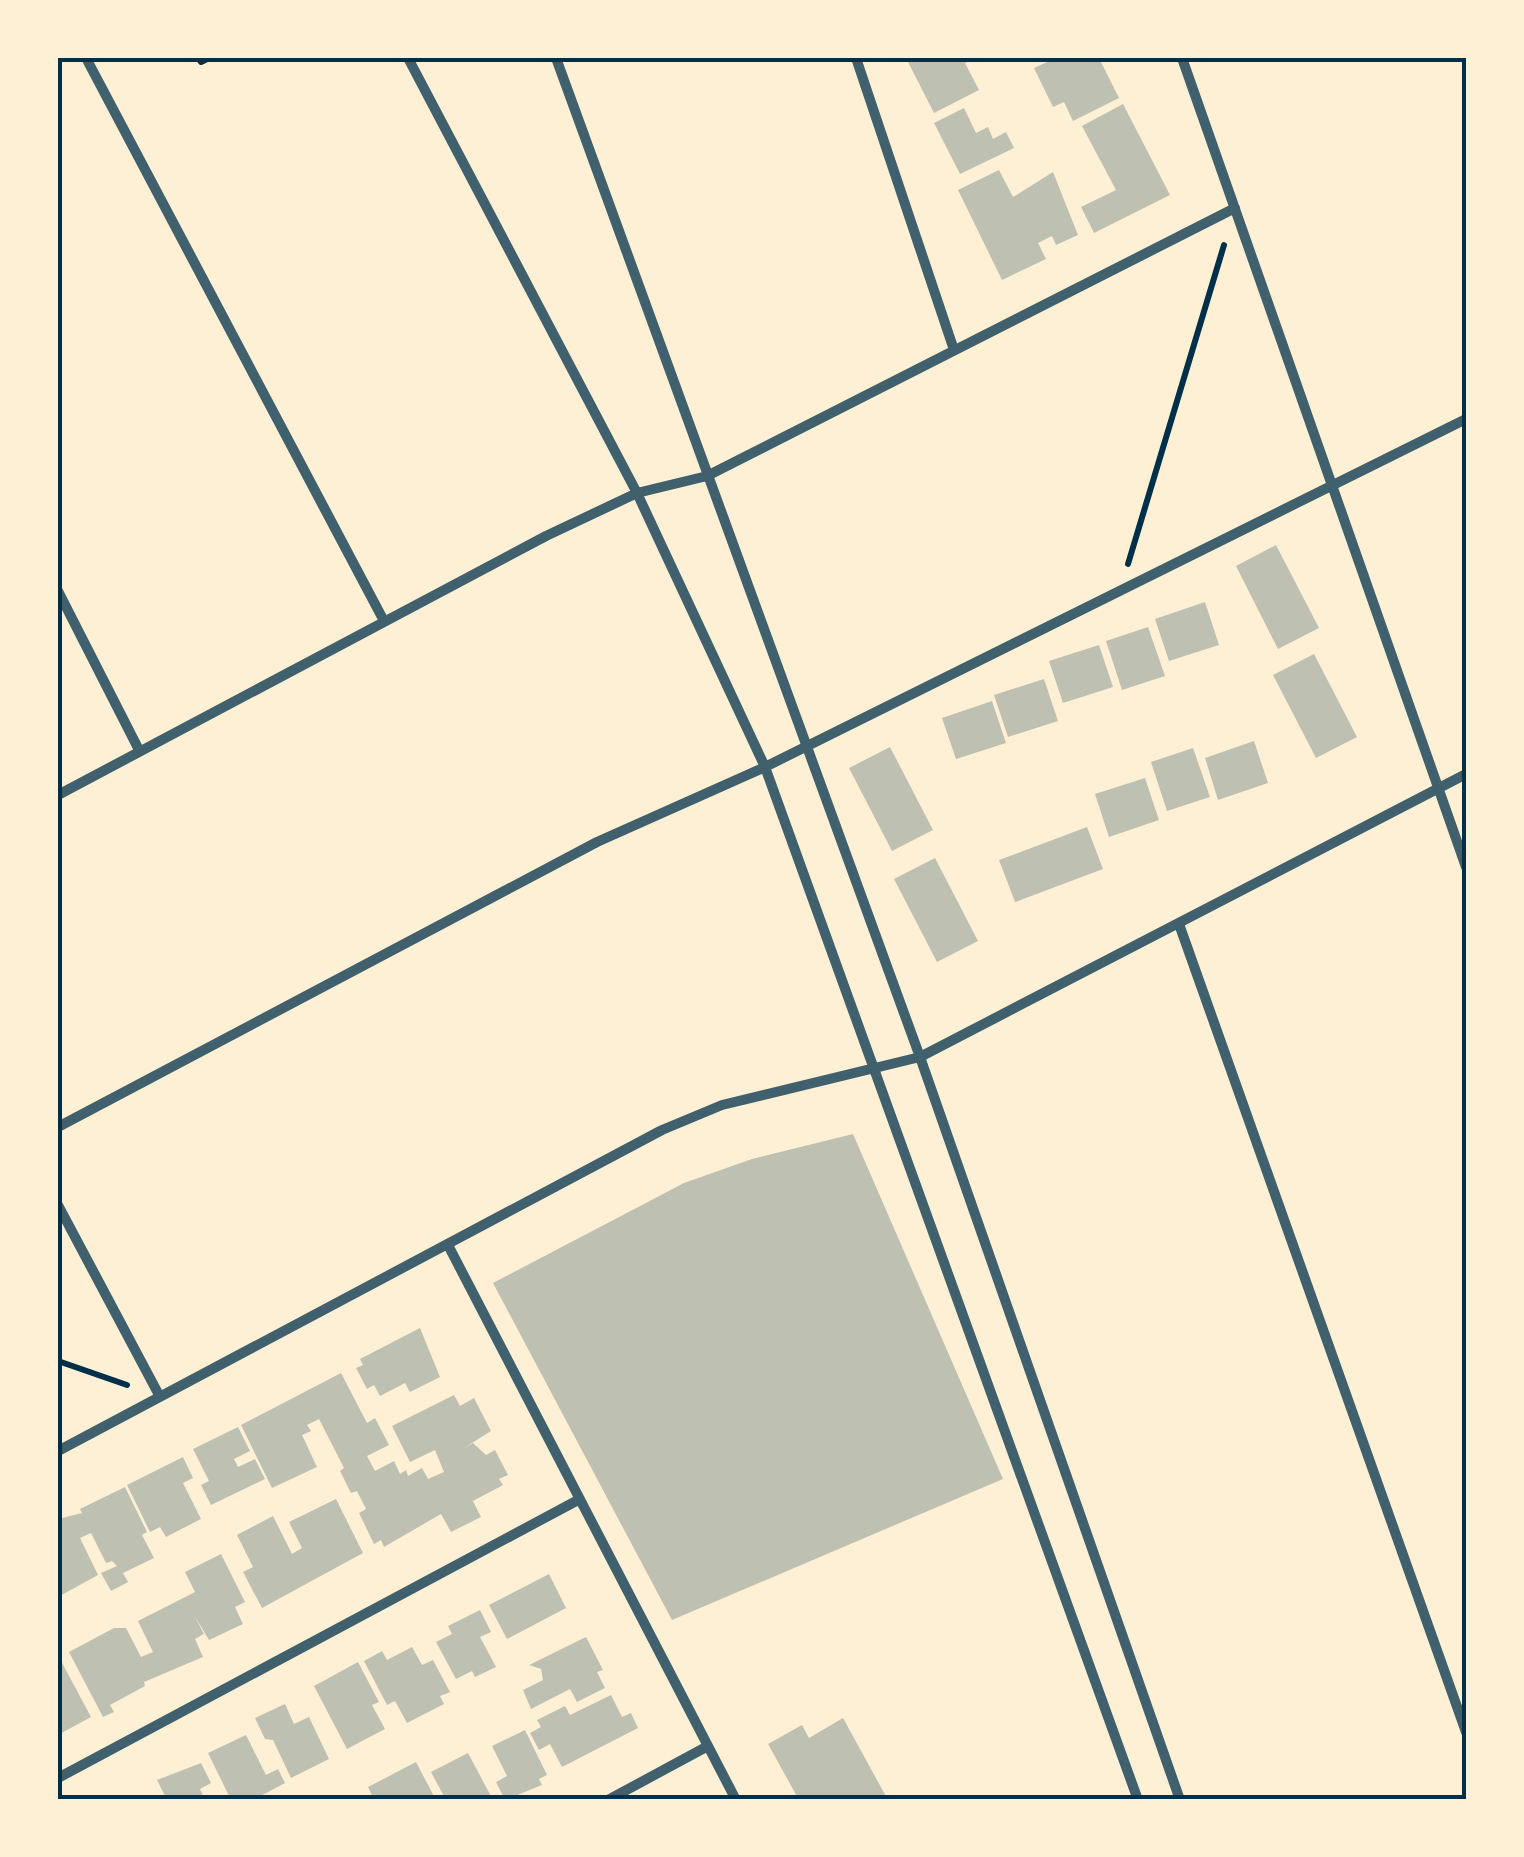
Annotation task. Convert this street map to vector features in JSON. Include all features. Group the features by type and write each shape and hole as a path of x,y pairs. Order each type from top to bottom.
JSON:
{"street":[{"path":"86,58 384,620"},
{"path":"408,58 637,493 765,767 1138,1800"},
{"path":"556,58 920,1057 1180,1800"},
{"path":"856,58 954,350"},
{"path":"1182,58 1466,867"},
{"path":"58,795 384,620 637,493 707,476 1234,208"},
{"path":"58,1127 597,842 765,767 1466,418"},
{"path":"58,591 139,750"},
{"path":"58,1451 690,1116 920,1057 1466,774"},
{"path":"1179,924 1466,1732"},
{"path":"58,1206 159,1395"},
{"path":"448,1244 736,1800"},
{"path":"58,1778 580,1499"},
{"path":"608,1800 708,1746"}],"path":[{"path":"198,58 200,62 209,58"},
{"path":"1121,589 1234,208"},
{"path":"58,1361 159,1395"}],"building":[{"path":"906,58 976,58 965,63 979,90 934,113"},
{"path":"1056,58 1099,58 1119,98 1073,121 1064,102 1053,107 1034,68"},
{"path":"1123,104 1170,195 1094,233 1081,207 1116,190 1082,126"},
{"path":"964,108 976,133 988,127 993,139 1006,132 1014,148 960,174 934,123"},
{"path":"999,170 1013,197 1053,172 1078,235 1056,245 1052,236 1038,243 1046,259 1002,280 958,190"},
{"path":"1276,545 1319,628 1278,649 1236,566"},
{"path":"1205,602 1219,645 1169,661 1155,619"},
{"path":"1148,627 1165,676 1122,690 1106,641"},
{"path":"1099,645 1113,687 1063,703 1049,661"},
{"path":"1314,654 1357,737 1316,758 1273,675"},
{"path":"1044,679 1058,721 1008,737 994,695"},
{"path":"992,701 1006,743 956,759 942,718"},
{"path":"1254,741 1268,783 1218,800 1205,758"},
{"path":"890,747 933,830 892,851 849,768"},
{"path":"1193,748 1210,797 1167,811 1151,762"},
{"path":"1145,778 1159,820 1109,837 1095,794"},
{"path":"1087,827 1103,869 1015,902 999,860"},
{"path":"935,858 978,941 937,962 894,879"},
{"path":"853,1134 1003,1479 672,1620 493,1283 684,1183 752,1159"},
{"path":"420,1328 440,1377 410,1392 405,1383 380,1396 374,1385 367,1389 356,1368 363,1365 360,1359"},
{"path":"341,1373 367,1423 375,1418 389,1445 367,1456 375,1471 394,1461 400,1474 406,1470 408,1476 422,1468 428,1479 444,1472 435,1450 410,1462 392,1426 454,1395 460,1406 474,1398 491,1431 464,1448 473,1443 486,1455 495,1450 508,1475 499,1479 503,1485 473,1501 481,1517 451,1532 441,1514 384,1547 381,1540 374,1544 359,1513 366,1509 357,1491 351,1493 340,1471 344,1468 319,1419 307,1425 311,1431 302,1435 317,1467 272,1488 241,1425"},
{"path":"238,1427 250,1451 234,1459 238,1467 255,1459 265,1479 211,1505 201,1485 209,1481 193,1449"},
{"path":"183,1457 193,1478 183,1483 201,1519 166,1537 160,1527 150,1532 127,1485"},
{"path":"125,1487 147,1532 142,1535 154,1558 123,1573 128,1582 111,1591 101,1573 117,1566 112,1561 106,1563 91,1533 80,1538 98,1575 58,1597 58,1519 82,1513 80,1509"},
{"path":"336,1499 363,1553 262,1608 243,1572 253,1567 237,1535 273,1516 292,1554 302,1548 289,1522"},
{"path":"221,1554 245,1602 235,1607 243,1624 209,1640 194,1615 204,1634 195,1639 203,1657 144,1682 145,1686 110,1705 114,1712 103,1717 69,1652 114,1628 126,1628 141,1657 153,1652 138,1621 195,1592 185,1572"},
{"path":"549,1574 566,1608 507,1639 489,1605"},
{"path":"480,1610 491,1632 480,1637 496,1667 475,1677 472,1671 456,1679 436,1642 452,1634 448,1626"},
{"path":"586,1637 603,1670 597,1672 605,1688 577,1702 570,1689 531,1709 523,1690 543,1680 541,1669 529,1665"},
{"path":"412,1647 422,1665 433,1660 450,1692 440,1696 444,1704 407,1723 395,1701 387,1705 364,1661 382,1651 387,1660"},
{"path":"58,1660 91,1717 58,1735"},
{"path":"358,1662 379,1702 372,1705 385,1729 347,1749 314,1686"},
{"path":"611,1695 622,1717 631,1713 638,1728 562,1767 550,1744 539,1750 530,1733 541,1727 537,1720 565,1706 570,1715"},
{"path":"285,1704 294,1724 309,1717 329,1759 291,1778 273,1740 265,1739 255,1718"},
{"path":"843,1718 888,1800 799,1800 768,1744 802,1725 809,1738"},
{"path":"525,1730 547,1775 539,1779 542,1785 505,1800 496,1782 507,1776 492,1746"},
{"path":"246,1735 266,1775 278,1769 285,1783 253,1800 231,1800 208,1753"},
{"path":"468,1753 493,1800 446,1800 431,1772"},
{"path":"416,1762 436,1800 374,1800 368,1787"},
{"path":"201,1763 211,1783 200,1789 205,1800 167,1800 157,1780"}]}
